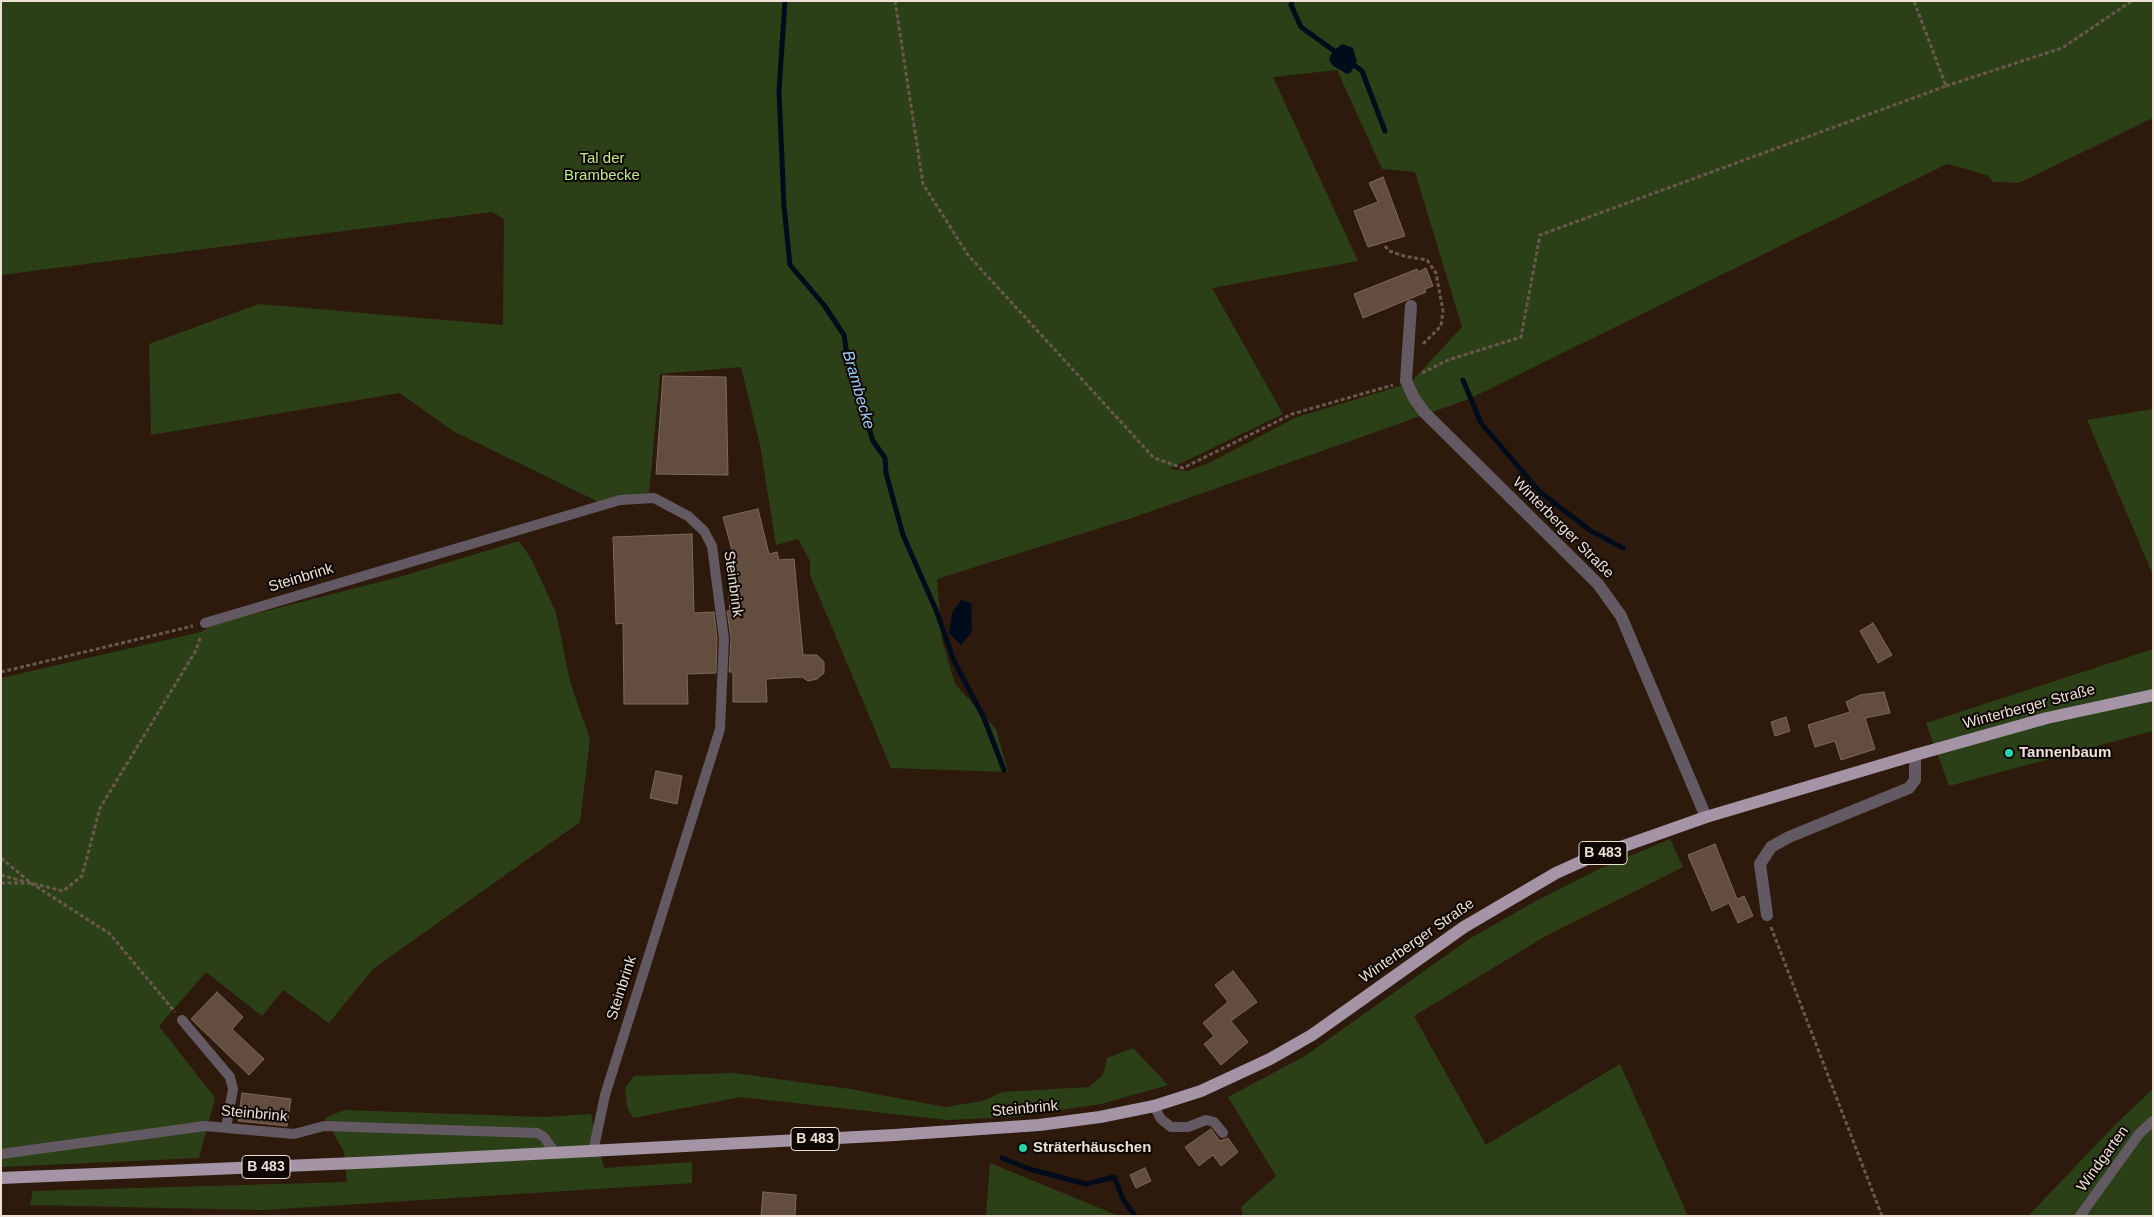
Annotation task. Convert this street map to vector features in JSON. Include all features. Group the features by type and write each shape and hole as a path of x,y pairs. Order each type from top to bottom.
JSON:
{"main road":[{"name":"Winterberger Straße","path":"1100,1117 1154,1106 1231,1078 1287,1049 1312,1035 1464,927 1556,873 1606,852 1706,816 1915,755 2047,718 2153,696"},
{"name":"Steinbrink","path":"1,1178 593,1152 996,1128 1100,1117"}],"street":[{"path":"1406,381 1411,306"},
{"name":"Winterberger Straße","path":"1406,381 1424,412 1598,584 1622,616 1706,816"},
{"path":"1766,915 1760,864 1771,847 1789,837 1909,788 1915,780 1915,755"}],"lane":[{"name":"Steinbrink","path":"205,623 620,500 638,497 654,498 688,516 704,531 712,546 724,639 720,729 604,1095 593,1152"},
{"path":"182,1020 230,1077 233,1088 226,1128"},
{"path":"1154,1106 1161,1119 1171,1127 1188,1127 1206,1120 1214,1122 1223,1133"},
{"name":"Windgarten","path":"2080,1216 2139,1134 2153,1121"},
{"name":"Steinbrink","path":"1,1154 204,1126 294,1134 324,1126 536,1133 544,1136 555,1153"}],"path":[{"path":"895,1 923,184 968,255 1154,458 1183,468 1292,414 1406,381 1448,360 1521,338 1540,235 1946,86 2062,48 2132,1"},
{"path":"1914,1 1946,86"},
{"path":"1385,246 1389,251 1404,256 1427,260 1436,274 1441,294 1443,312 1440,326 1434,335 1407,358"},
{"path":"1,672 205,623"},
{"path":"1,874 63,891 82,876 100,808 195,652 205,623"},
{"path":"1,858 31,883 110,934 182,1020"},
{"path":"1,883 31,883"},
{"path":"1766,915 1882,1216"}],"green space":[{"name":"Tal der Brambecke","path":"1,1 2153,1 2153,118 2019,183 1993,182 1987,175 1947,164 1469,399 1132,518 937,580 942,640 955,684 996,729 1008,772 891,768 810,575 810,561 798,539 776,545 760,445 741,367 660,374 649,494 609,507 453,431 400,393 151,435 149,344 259,304 503,325 504,219 492,212 1,275","holes":["1337,70 1382,169 1415,172 1462,327 1410,383 1297,417 1209,463 1187,471 1169,469 1283,414 1212,288 1358,261 1273,77"]},
{"path":"2153,409 2153,575 2087,420"},
{"path":"519,541 532,560 556,613 570,682 590,739 580,822 373,969 329,1023 283,990 262,1016 206,972 159,1026 215,1098 199,1158 1,1167 1,678 201,632 215,624 403,576"},
{"path":"2153,649 2153,731 1949,786 1926,723"},
{"path":"1670,839 1683,867 1544,937 1414,1016 1486,1145 1620,1064 1688,1216 1243,1216 1241,1207 1276,1176 1228,1097 1305,1056 1469,939 1534,902 1599,869"},
{"path":"1133,1048 1168,1085 1101,1104 1013,1117 947,1120 741,1097 633,1118 627,1106 625,1088 634,1076 734,1073 850,1089 945,1107 983,1101 1002,1092 1089,1087 1103,1075 1107,1058"},
{"path":"2153,1089 2153,1216 2028,1216 2118,1122"},
{"path":"344,1110 544,1117 591,1114 604,1168 692,1162 692,1183 263,1210 30,1205 33,1191 347,1182 344,1152 325,1118"},
{"path":"990,1163 1119,1216 986,1216"}],"water":[{"path":"1342,44 1353,48 1357,61 1351,72 1347,74 1332,65 1329,59 1333,51"},
{"path":"961,600 971,603 972,632 961,645 949,633 952,613"}],"building":[{"path":"1383,177 1405,236 1368,247 1354,211 1378,202 1369,183"},
{"path":"1426,268 1433,286 1425,289 1426,292 1363,318 1354,294 1417,269 1418,272"},
{"path":"663,376 726,377 728,475 656,474"},
{"path":"758,509 769,554 777,552 779,560 794,559 803,655 817,655 824,662 824,673 817,679 808,681 802,677 766,679 767,702 733,702 733,672 729,672 731,639 727,611 730,611 727,562 735,561 723,517"},
{"path":"692,534 694,613 714,612 717,639 716,673 687,674 688,704 624,704 623,623 616,624 613,537"},
{"path":"1873,623 1892,655 1878,663 1860,631"},
{"path":"1884,692 1890,713 1865,718 1875,749 1841,760 1835,741 1815,747 1808,725 1850,712 1846,702 1860,695"},
{"path":"1786,717 1790,731 1775,736 1771,722"},
{"path":"656,771 682,776 677,804 650,798"},
{"path":"1715,844 1737,899 1744,896 1753,916 1738,923 1729,903 1712,911 1688,855"},
{"path":"1233,971 1257,1002 1231,1021 1248,1042 1221,1065 1204,1044 1214,1036 1203,1023 1228,1002 1215,985"},
{"path":"217,992 243,1017 232,1029 264,1059 249,1075 191,1019"},
{"path":"242,1093 291,1099 287,1126 238,1121"},
{"path":"1211,1129 1220,1141 1228,1138 1238,1152 1221,1166 1213,1155 1199,1166 1185,1147"},
{"path":"1145,1168 1151,1181 1136,1188 1130,1175"},
{"path":"763,1192 796,1195 795,1216 761,1216"}],"waterway":[{"name":"Brambecke","path":"785,1 779,91 784,206 790,265 824,305 844,335 848,362 873,441 885,458 886,473 903,535 936,610 954,661 984,718 1004,770"},
{"path":"1292,1 1291,5 1301,27 1337,53"},
{"path":"1350,62 1362,71 1385,131"},
{"path":"1463,380 1481,423 1540,492 1591,531 1623,548"},
{"name":"Brambecke","path":"1002,1158 1029,1169 1086,1184 1114,1177 1124,1201 1135,1216"}],"place":[{"name":"Tannenbaum","path":"2009,753"},
{"name":"Sträterhäuschen","path":"1023,1148"}]}
